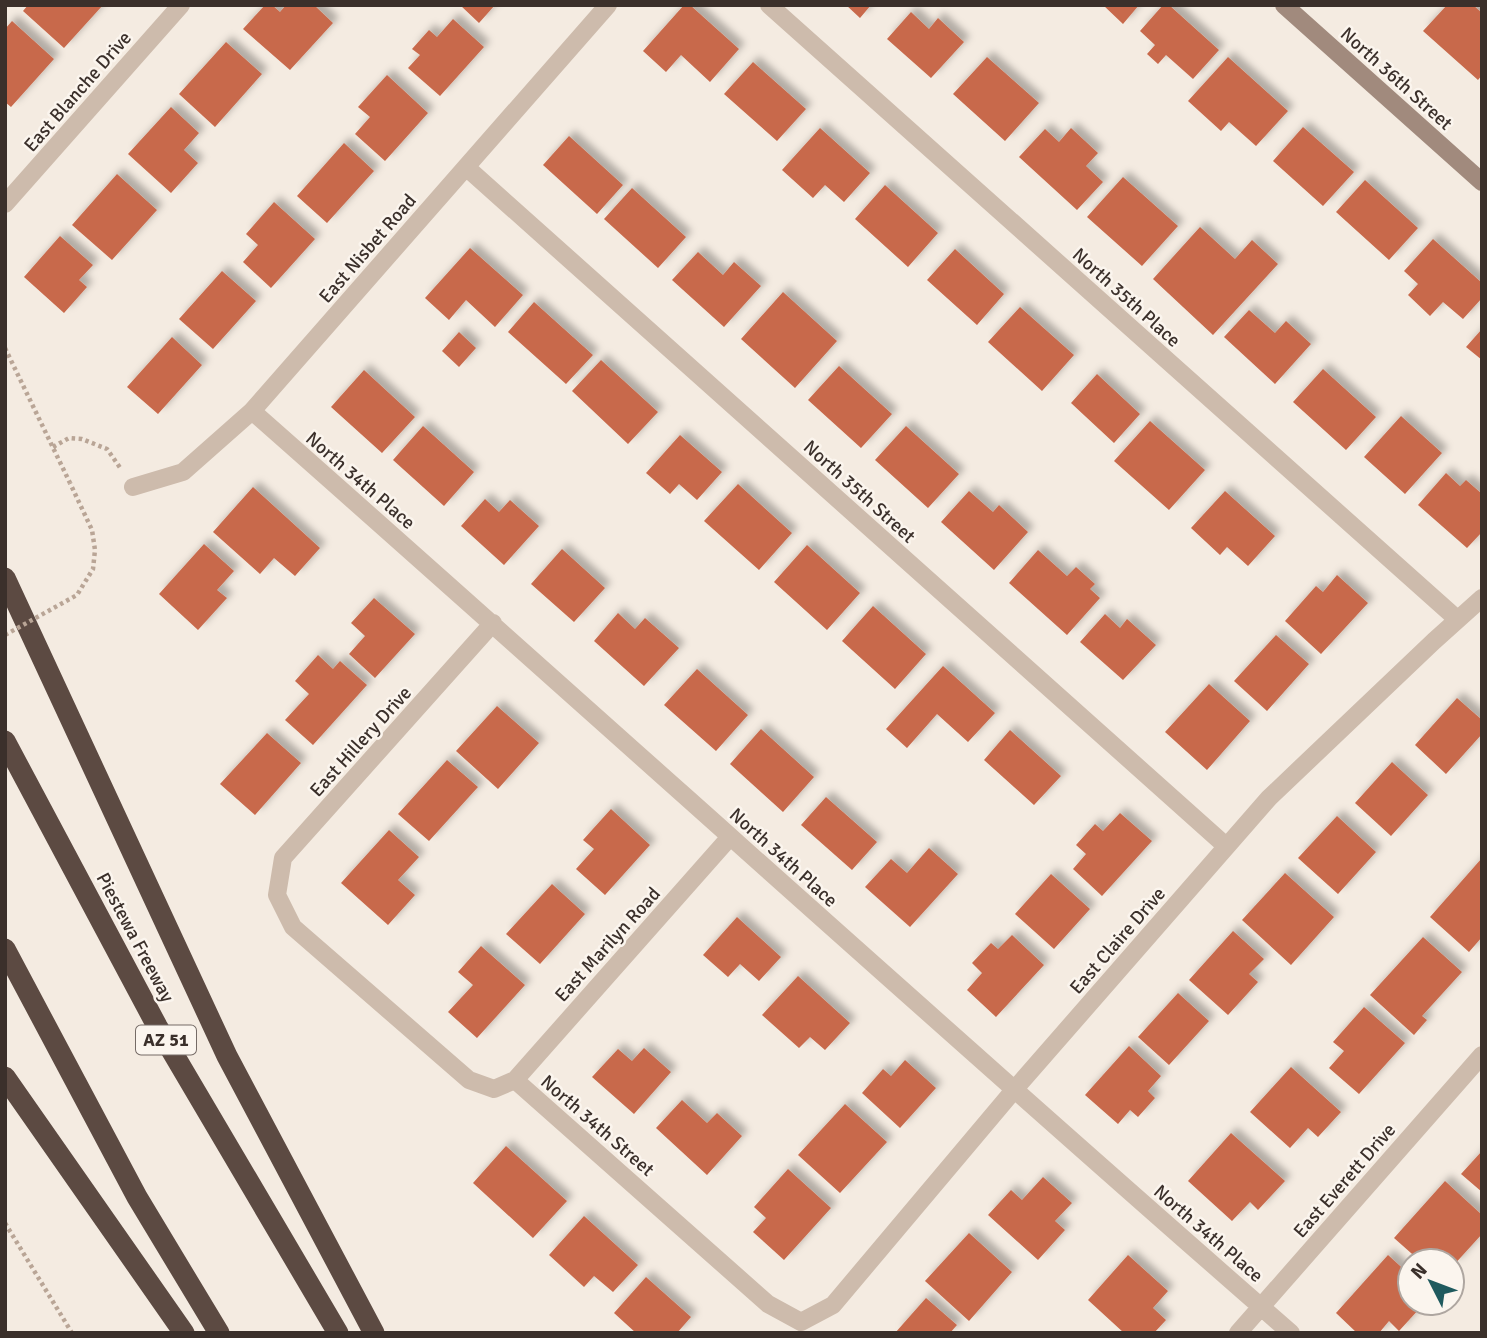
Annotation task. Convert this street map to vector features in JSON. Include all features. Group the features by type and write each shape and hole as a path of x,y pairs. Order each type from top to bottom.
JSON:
{"highway":[{"path":"5,578 227,1056 374,1333"},
{"name":"Piestewa Freeway","path":"5,741 157,1026 338,1333"},
{"path":"5,949 137,1197 219,1333"},
{"path":"5,1077 184,1333"}],"street":[{"name":"East Blanche Drive","path":"5,204 181,5"},
{"name":"East Nisbet Road","path":"133,487 183,472 252,411 608,5"},
{"name":"North 35th Place","path":"769,5 1457,619"},
{"name":"North 36th Street","path":"1284,5 1482,182"},
{"name":"North 35th Street","path":"466,167 1226,846"},
{"name":"North 34th Place","path":"252,411 1291,1333"},
{"name":"East Claire Drive","path":"801,1322 833,1305 1014,1090 1269,798 1482,598"},
{"name":"East Hillery Drive","path":"277,895 283,858 493,623"},
{"name":"East Marilyn Road","path":"515,1080 730,837"},
{"name":"North 34th Street","path":"277,895 293,927 468,1080 494,1089 515,1080 768,1304 801,1322"},
{"name":"East Everett Drive","path":"1238,1333 1482,1055"}],"path":[{"path":"5,348 92,530 95,550 93,569 77,595 5,635"},
{"path":"53,447 69,438 82,439 107,449 133,487"},
{"path":"5,1223 72,1333"}],"building":[{"path":"28,5 103,5 64,48 23,11"},
{"path":"265,5 272,5 280,12 286,5 314,5 333,23 290,70 243,29"},
{"path":"460,5 495,5 479,23"},
{"path":"684,5 690,5 739,49 710,82 681,55 666,72 643,51"},
{"path":"846,5 871,5 860,18"},
{"path":"1103,5 1139,5 1123,24"},
{"path":"1163,5 1169,5 1219,50 1193,79 1166,55 1158,64 1147,54 1155,45 1140,31"},
{"path":"1447,5 1473,5 1482,13 1482,75 1478,80 1423,31"},
{"path":"911,12 929,29 938,18 964,42 931,78 887,39"},
{"path":"453,19 484,47 440,96 408,68 420,55 412,49 429,30 437,37"},
{"path":"12,21 54,59 11,107 5,102 5,29"},
{"path":"226,42 262,74 215,127 179,94"},
{"path":"987,57 1039,103 1005,141 953,94"},
{"path":"1228,57 1288,111 1256,146 1229,122 1221,131 1188,101"},
{"path":"753,62 806,109 777,141 724,94"},
{"path":"387,75 428,113 385,161 355,134 370,117 358,107"},
{"path":"171,107 199,133 184,150 198,163 171,193 128,154"},
{"path":"1303,127 1354,172 1323,206 1273,161"},
{"path":"820,128 870,173 844,202 825,185 813,198 782,170"},
{"path":"1071,128 1098,153 1086,166 1103,182 1077,210 1019,157 1045,129 1059,142"},
{"path":"569,136 623,185 597,214 543,165"},
{"path":"344,143 374,171 327,223 297,196"},
{"path":"117,174 157,210 112,260 72,225"},
{"path":"1123,177 1178,226 1142,266 1087,217"},
{"path":"1365,180 1418,228 1389,260 1336,212"},
{"path":"885,185 938,233 908,267 855,219"},
{"path":"632,188 686,237 658,268 604,219"},
{"path":"274,202 315,239 271,288 243,262 258,245 246,234"},
{"path":"1200,227 1235,259 1252,240 1278,264 1213,335 1153,279"},
{"path":"60,236 93,265 79,280 87,287 64,313 24,277"},
{"path":"1433,239 1482,283 1482,298 1463,319 1443,302 1430,316 1408,295 1418,284 1404,271"},
{"path":"470,248 523,295 495,327 466,300 449,320 425,298"},
{"path":"955,249 1004,294 977,325 927,280"},
{"path":"698,252 723,275 734,262 761,286 724,327 672,280"},
{"path":"222,271 256,301 213,349 179,319"},
{"path":"783,292 837,341 795,388 741,339"},
{"path":"534,302 593,355 566,384 508,332"},
{"path":"1020,307 1074,355 1042,391 988,342"},
{"path":"1249,310 1275,333 1286,321 1311,344 1275,384 1224,337"},
{"path":"1482,329 1482,360 1466,347"},
{"path":"459,332 476,348 459,367 442,351"},
{"path":"172,337 202,365 158,414 127,387"},
{"path":"601,360 658,412 628,444 572,391"},
{"path":"839,366 892,414 861,448 808,400"},
{"path":"1323,369 1376,417 1346,450 1293,402"},
{"path":"364,370 415,417 382,453 331,407"},
{"path":"1097,374 1140,414 1114,443 1071,403"},
{"path":"1401,416 1442,453 1405,494 1364,457"},
{"path":"1150,421 1205,470 1169,510 1114,461"},
{"path":"423,426 474,472 444,506 393,460"},
{"path":"906,426 959,474 928,508 875,460"},
{"path":"680,435 722,472 697,500 679,484 670,494 646,473"},
{"path":"1446,473 1460,486 1466,480 1482,494 1482,532 1467,548 1418,505"},
{"path":"738,484 792,533 759,570 704,521"},
{"path":"253,487 320,548 295,576 274,558 260,574 213,532"},
{"path":"969,491 993,512 999,505 1028,532 994,570 941,522"},
{"path":"1225,491 1275,536 1248,566 1227,547 1220,555 1191,528"},
{"path":"485,499 499,512 510,500 539,526 504,565 461,526"},
{"path":"204,544 234,571 217,590 227,598 198,630 159,594"},
{"path":"807,545 860,593 827,630 774,582"},
{"path":"562,549 605,588 574,622 531,584"},
{"path":"1038,550 1067,576 1076,567 1095,584 1090,589 1100,598 1067,635 1009,583"},
{"path":"1337,575 1368,603 1321,654 1285,621 1316,586 1323,592"},
{"path":"374,598 415,634 375,678 349,654 365,636 351,623"},
{"path":"873,606 926,654 895,689 842,641"},
{"path":"618,613 635,629 645,618 679,648 644,686 594,641"},
{"path":"1105,614 1120,628 1127,619 1156,645 1123,680 1080,642"},
{"path":"1276,635 1309,664 1267,711 1234,681"},
{"path":"318,655 333,669 340,661 367,685 313,745 285,720 309,694 295,681"},
{"path":"943,666 995,713 968,742 937,714 907,748 886,729"},
{"path":"697,669 748,715 716,751 664,705"},
{"path":"1209,684 1250,721 1207,770 1165,732"},
{"path":"1457,698 1482,720 1482,734 1446,774 1415,745"},
{"path":"497,706 539,743 498,789 456,751"},
{"path":"761,729 814,777 783,812 730,764"},
{"path":"1010,730 1061,776 1034,805 984,760"},
{"path":"267,733 301,763 255,815 220,784"},
{"path":"447,760 478,787 429,841 398,814"},
{"path":"1392,762 1428,795 1391,836 1355,803"},
{"path":"826,797 877,842 852,870 801,825"},
{"path":"611,809 650,845 605,895 576,869 594,849 583,840"},
{"path":"1120,813 1152,841 1102,896 1073,869 1086,854 1076,845 1095,824 1103,831"},
{"path":"1337,816 1376,852 1338,894 1298,858"},
{"path":"389,830 419,857 398,880 415,895 388,925 341,883"},
{"path":"929,848 958,874 910,927 865,887 891,859 907,873"},
{"path":"1482,858 1482,937 1469,952 1430,917"},
{"path":"1285,873 1334,917 1291,965 1242,920"},
{"path":"1051,874 1090,909 1054,949 1015,914"},
{"path":"552,884 585,914 540,964 506,934"},
{"path":"737,917 781,957 759,981 740,964 728,977 703,955"},
{"path":"1233,931 1264,959 1249,974 1258,982 1228,1015 1189,980"},
{"path":"1012,935 1044,965 996,1017 967,990 982,973 972,963 991,943 998,949"},
{"path":"1423,937 1462,972 1422,1016 1427,1020 1414,1035 1370,995"},
{"path":"481,946 525,985 477,1038 448,1012 473,985 458,972"},
{"path":"798,976 850,1023 825,1050 810,1037 799,1048 762,1015"},
{"path":"1178,993 1209,1021 1169,1065 1138,1037"},
{"path":"1364,1007 1405,1043 1359,1094 1329,1068 1344,1051 1333,1042"},
{"path":"1129,1046 1161,1076 1148,1091 1155,1098 1138,1117 1130,1110 1118,1124 1085,1095"},
{"path":"644,1048 671,1072 634,1114 592,1077 618,1049 632,1061"},
{"path":"905,1060 936,1088 900,1128 862,1093 883,1069 891,1076"},
{"path":"1291,1067 1341,1112 1318,1137 1308,1128 1290,1148 1250,1112"},
{"path":"682,1100 707,1123 717,1113 742,1136 707,1175 656,1128"},
{"path":"845,1104 887,1142 840,1193 798,1155"},
{"path":"1231,1133 1285,1181 1258,1210 1250,1202 1232,1221 1188,1181"},
{"path":"506,1146 567,1201 533,1238 473,1183"},
{"path":"1482,1151 1482,1192 1461,1174"},
{"path":"788,1169 831,1208 784,1260 753,1232 766,1218 754,1207"},
{"path":"1043,1177 1072,1203 1055,1221 1065,1230 1038,1260 988,1215 1011,1190 1022,1200"},
{"path":"1445,1181 1482,1215 1482,1234 1466,1252 1466,1247 1404,1247 1394,1238"},
{"path":"584,1216 638,1265 613,1292 594,1276 584,1287 549,1255"},
{"path":"969,1233 1012,1272 969,1321 925,1281"},
{"path":"1128,1255 1168,1291 1153,1308 1166,1320 1154,1333 1124,1333 1088,1300"},
{"path":"1388,1255 1396,1262 1396,1317 1412,1317 1399,1331 1389,1321 1379,1333 1357,1333 1336,1313"},
{"path":"646,1277 691,1317 677,1333 636,1333 614,1313"},
{"path":"926,1298 957,1325 950,1333 895,1333"}]}
